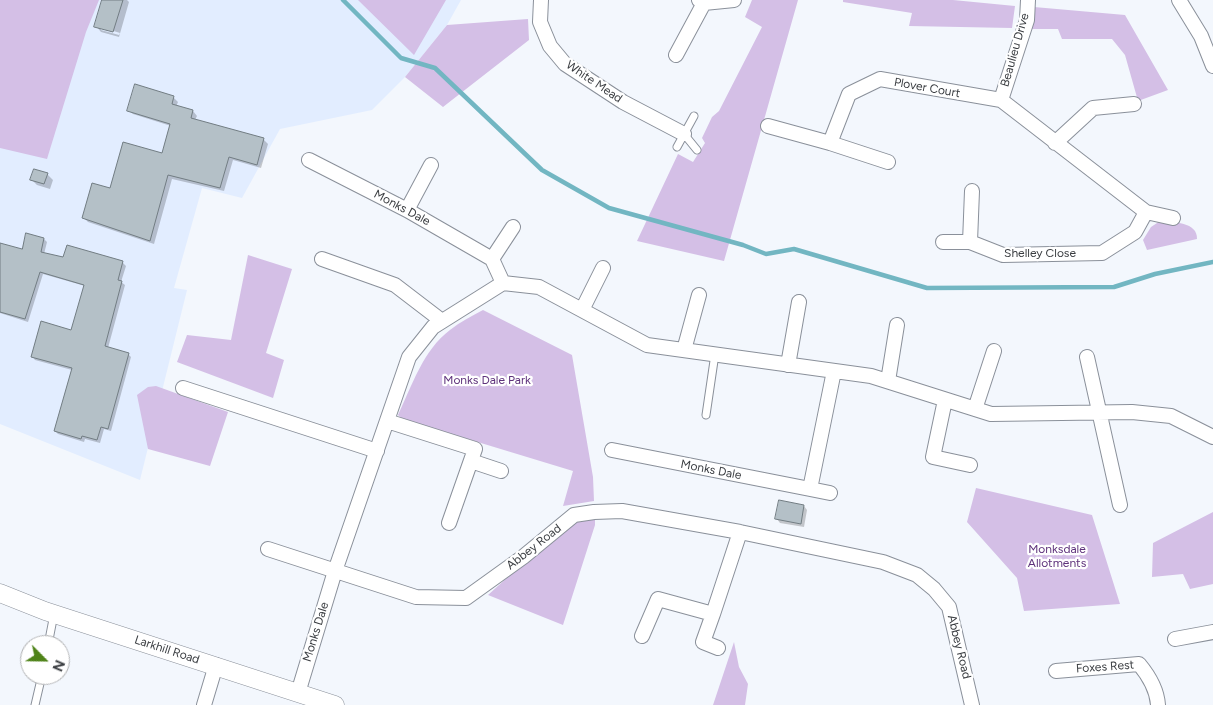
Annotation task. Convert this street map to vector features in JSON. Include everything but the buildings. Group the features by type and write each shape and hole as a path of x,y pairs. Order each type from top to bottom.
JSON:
{"street":[{"name":"White Mead","path":"541,0 540,22 550,46 565,64 623,102 684,134"},
{"path":"676,55 701,1 734,0"},
{"name":"Beaulieu Drive","path":"1001,100 1027,20 1028,0"},
{"path":"1179,0 1201,36 1213,66"},
{"name":"Plover Court","path":"830,142 849,94 880,79 1001,100"},
{"path":"1001,100 1054,143 1146,212 1173,218"},
{"path":"1054,143 1094,108 1134,104"},
{"path":"768,126 830,142 888,162"},
{"name":"Monks Dale","path":"310,160 407,210 492,259"},
{"path":"407,210 431,165"},
{"path":"943,242 970,242 972,191"},
{"name":"Shelley Close","path":"970,242 1003,255 1102,253 1135,232 1146,212"},
{"path":"513,227 492,259 503,283 539,287 648,344 872,376 991,414 1132,412 1171,416 1213,437"},
{"path":"322,260 395,286 442,321"},
{"path":"582,310 603,268"},
{"name":"Monks Dale","path":"298,693 335,571 409,356 433,327 503,283"},
{"path":"684,350 699,295"},
{"path":"788,364 798,302"},
{"path":"888,382 896,325"},
{"path":"975,409 994,350"},
{"path":"1087,357 1120,505"},
{"path":"810,489 834,371"},
{"path":"183,388 377,451"},
{"path":"945,400 933,457 970,465"},
{"path":"387,421 475,449 449,523"},
{"name":"Monks Dale","path":"612,450 830,493"},
{"path":"471,461 501,471"},
{"name":"Abbey Road","path":"335,571 416,597 466,598 523,557 574,515 622,511 740,532 884,562 916,575 934,589 949,606 972,697 972,705"},
{"path":"718,648 703,642 740,532"},
{"path":"268,549 335,571"},
{"name":"Larkhill Road","path":"0,593 54,614 336,705"},
{"path":"642,636 658,599 713,614"},
{"path":"1175,639 1213,632"},
{"name":"Foxes Rest","path":"1056,671 1139,664 1150,678 1158,696 1158,705"},
{"path":"204,705 216,666"}],"lane":[{"path":"677,147 694,116"},
{"path":"684,134 697,150"},
{"path":"706,415 715,354"},
{"path":"50,635 54,614"},
{"path":"36,705 40,685"}],"shaded area":[{"path":"0,0 461,0 447,25 405,77 372,110 280,129 242,198 202,188 174,288 187,290 140,480 0,424"}],"green space":[{"path":"0,0 99,0 86,32 47,159 0,148"},
{"path":"358,0 446,0 414,55"},
{"path":"752,0 798,0 724,261 637,241 678,154 693,162 705,143 702,138 712,117 719,111 762,27 745,17"},
{"path":"843,0 953,0 1015,6 1012,28 909,26 912,13 843,2"},
{"path":"1034,7 1125,15 1168,90 1138,101 1125,55 1112,39 1062,39 1058,29 1029,29"},
{"path":"528,19 529,40 443,107 405,77 447,25"},
{"path":"1160,221 1189,226 1196,233 1197,239 1147,250 1143,240 1151,227"},
{"path":"248,255 292,269 266,353 284,360 273,398 177,362 187,335 231,340"},
{"name":"Monks Dale Park","path":"483,310 572,355 593,477 594,501 563,506 573,471 402,419 398,415 419,369 432,348 454,327"},
{"path":"156,386 228,412 210,466 148,449 137,395 148,387"},
{"name":"Monksdale Allotments","path":"976,488 1092,515 1120,604 1024,611 1017,578 967,522"},
{"path":"1213,512 1213,584 1190,589 1183,574 1152,577 1153,543"},
{"path":"595,513 595,525 563,625 488,595 573,518"},
{"path":"734,642 739,667 748,684 745,705 713,705"}],"waterway":[{"path":"343,0 401,58 435,68 542,170 609,208 743,245 766,254 794,249 927,288 1114,287 1155,274 1213,262"}]}
